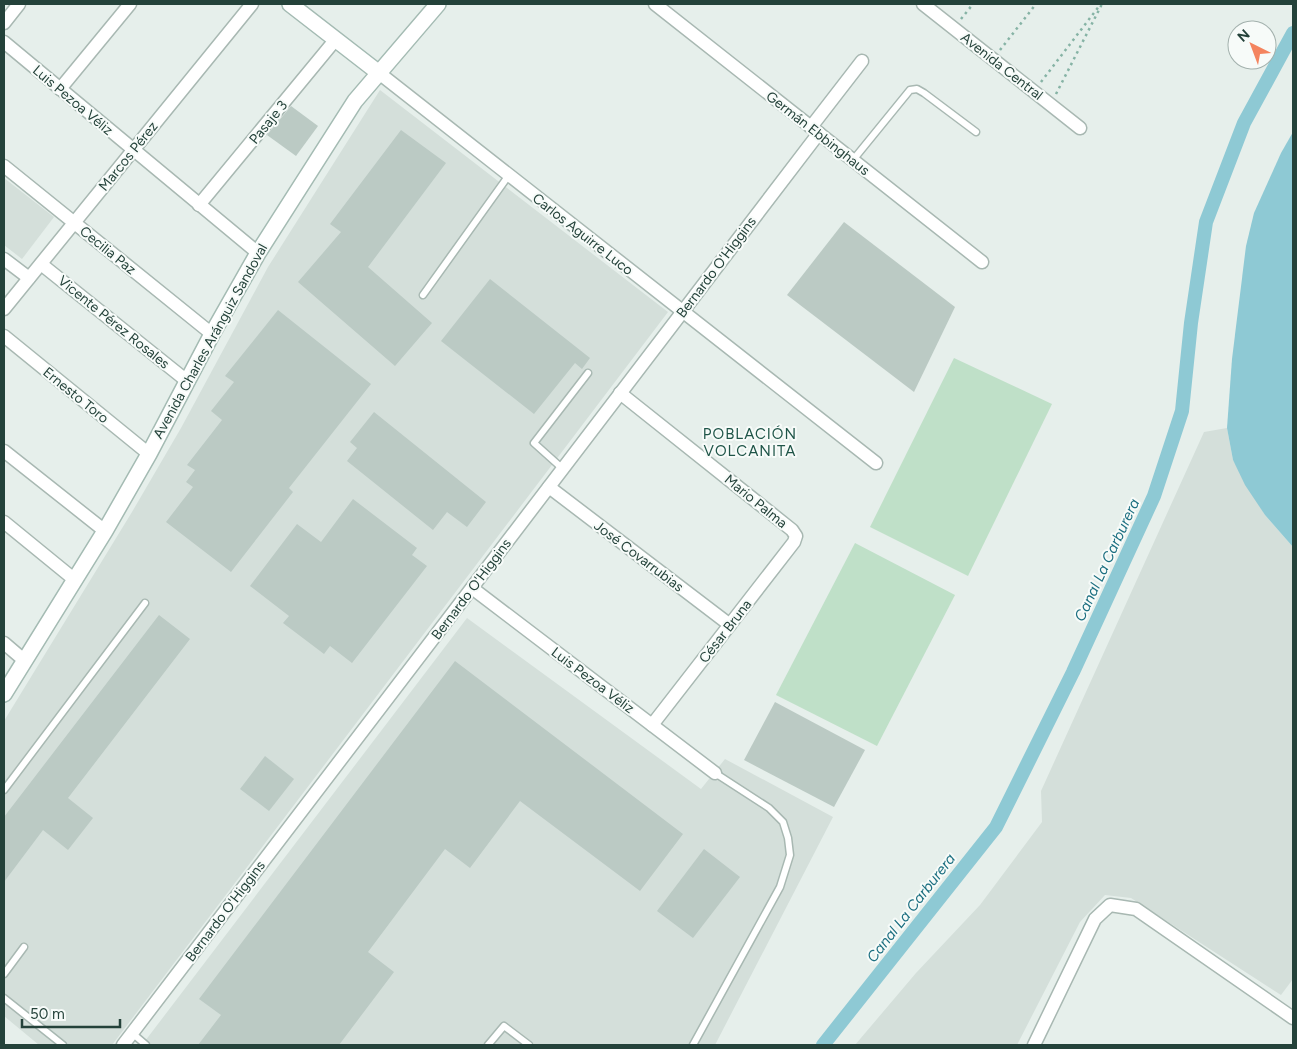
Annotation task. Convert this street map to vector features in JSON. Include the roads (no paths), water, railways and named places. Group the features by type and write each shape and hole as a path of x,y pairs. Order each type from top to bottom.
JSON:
{"street":[{"path":"4,22 19,4"},
{"path":"60,89 130,4"},
{"name":"Marcos Pérez","path":"4,309 252,4"},
{"name":"Carlos Aguirre Luco","path":"290,4 876,463"},
{"name":"Avenida Charles Aránguiz Sandoval","path":"4,694 105,531 258,253 344,117 365,88 438,4"},
{"name":"Germán Ebbinghaus","path":"655,4 982,262"},
{"name":"Avenida Central","path":"923,4 1080,128"},
{"name":"Pasaje 3","path":"200,205 336,39"},
{"name":"Luis Pezoa Véliz","path":"4,42 258,253"},
{"name":"Bernardo O'Higgins","path":"123,1045 682,312 815,130 862,61"},
{"name":"Cecilia Paz","path":"4,166 212,334"},
{"path":"4,259 29,278"},
{"name":"Vicente Pérez Rosales","path":"41,264 187,381"},
{"name":"Ernesto Toro","path":"4,336 149,454"},
{"name":"Mario Palma","path":"620,393 792,530 796,536"},
{"path":"4,451 105,531"},
{"name":"José Covarrubias","path":"549,487 730,625"},
{"path":"4,522 75,580"},
{"name":"César Bruna","path":"652,725 794,542 796,536"},
{"name":"Luis Pezoa Véliz","path":"472,588 715,773"},
{"path":"4,643 25,660"},
{"path":"1034,1045 1095,919 1110,905 1136,910 1293,1018"}],"lane":[{"path":"853,160 910,90 924,93 976,132"},
{"path":"423,294 508,175"},
{"path":"563,469 534,443 588,373"},
{"path":"4,790 145,603"},
{"path":"693,1045 780,887 790,855 788,838 782,822 769,808 715,773"},
{"path":"4,974 24,947"},
{"path":"4,998 63,1045"},
{"path":"488,1045 504,1026 529,1045"},
{"path":"132,1034 146,1045"}],"water":[{"path":"1293,132 1293,547 1265,515 1245,485 1233,460 1227,428 1232,359 1246,246 1254,213 1281,153"}],"waterway":[{"name":"Canal La Carburera","path":"823,1045 996,827 1073,672 1154,496 1182,411 1191,323 1206,222 1244,123 1293,33"}],"district":[{"name":"POBLACIÓN VOLCANITA","path":"750,442"}]}
